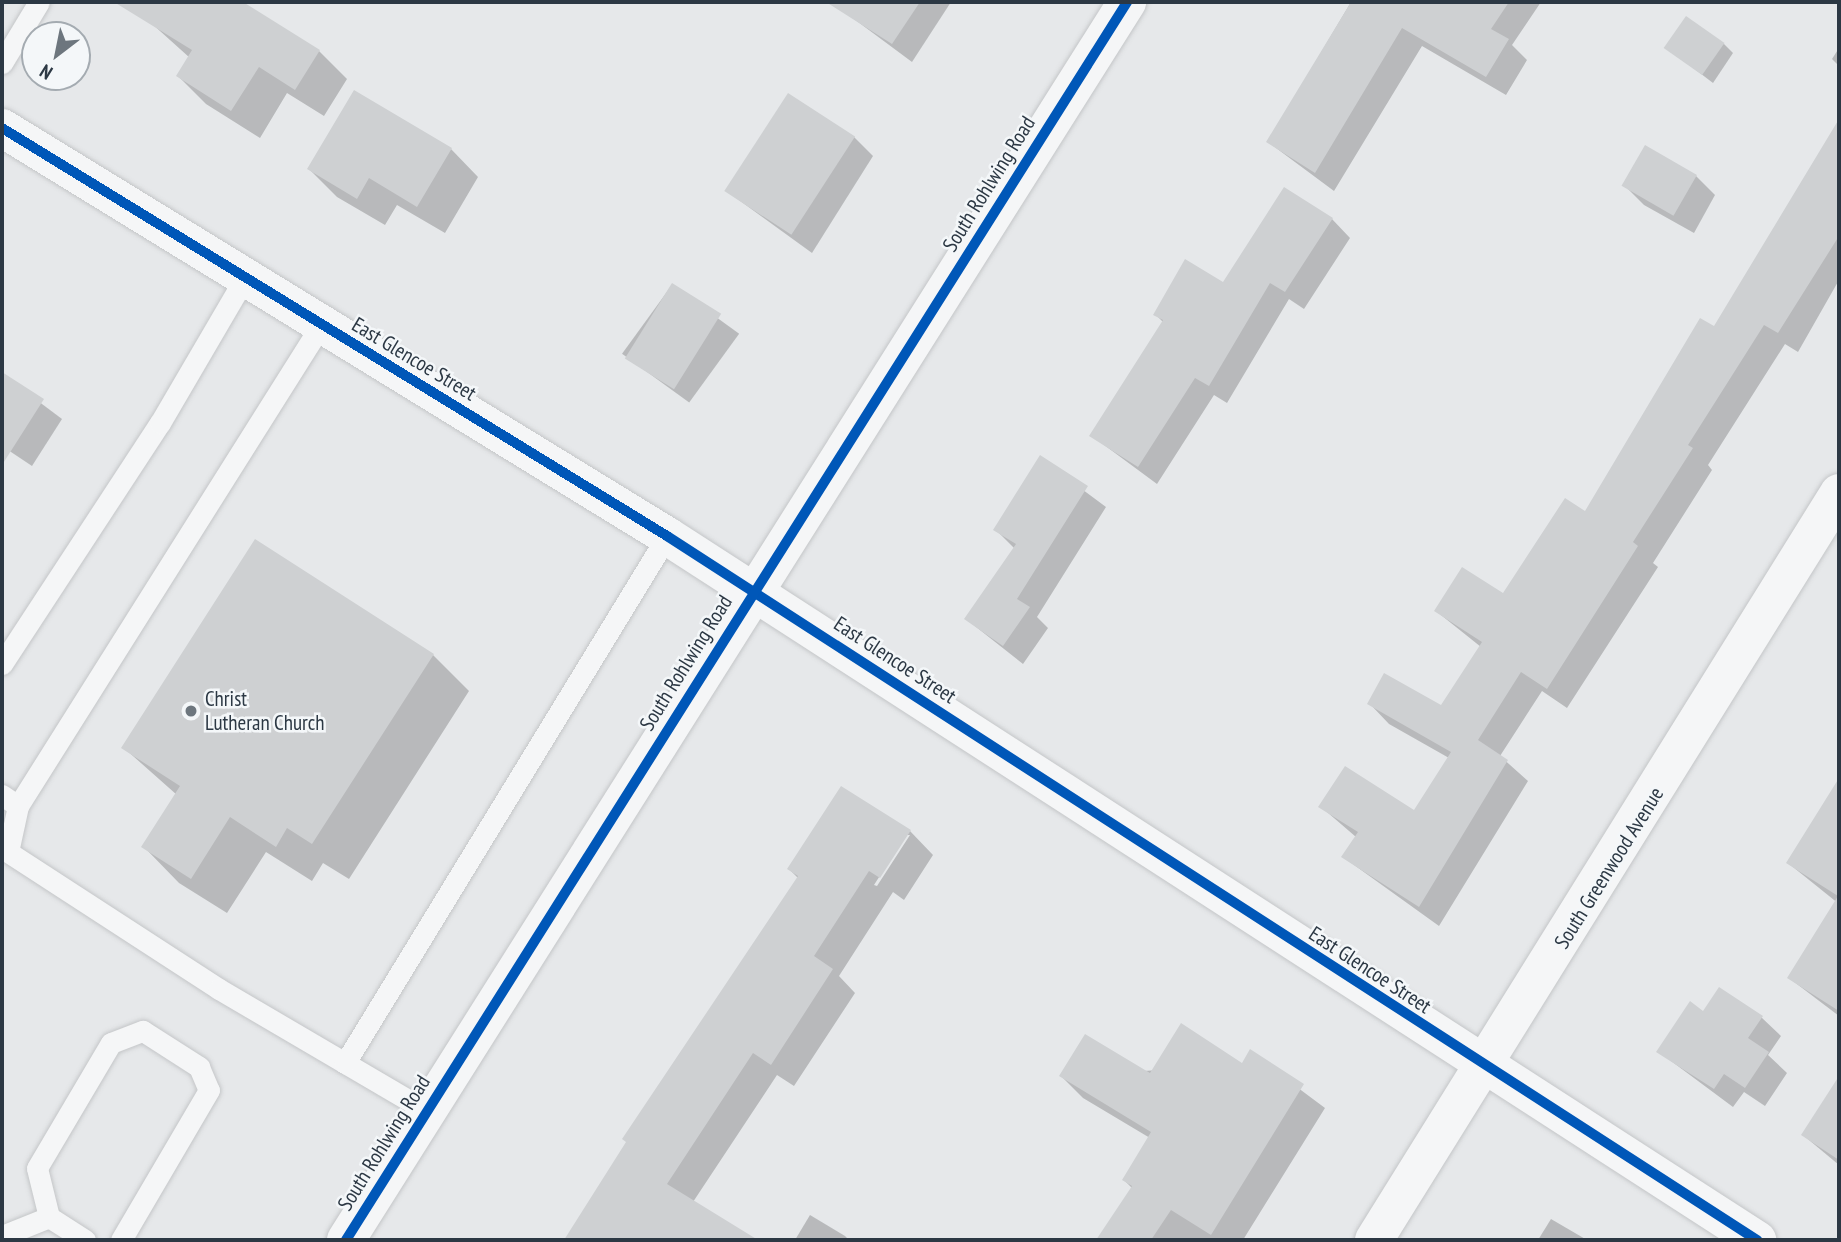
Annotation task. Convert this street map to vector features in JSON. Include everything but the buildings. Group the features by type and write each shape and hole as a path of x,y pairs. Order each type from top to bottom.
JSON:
{"street":[{"name":"South Rohlwing Road","path":"346,1240 1127,2"},
{"name":"East Glencoe Street","path":"2,128 754,591 1485,1069 1757,1240"},
{"name":"South Greenwood Avenue","path":"1374,1240 1485,1069 1839,493"}],"lane":[{"path":"2,63 39,2"},
{"path":"2,664 160,423 244,279"},
{"path":"321,325 10,800 8,852 345,1063 427,1111"},
{"path":"345,1063 667,536"},
{"path":"85,1240 49,1217 37,1168 111,1042 143,1031 199,1066 209,1090 121,1240"},
{"path":"2,1236 49,1217"}],"cycle path":[{"path":"346,1240 1127,2"},
{"path":"2,128 667,536 1757,1240"}],"place":[{"name":"Christ Lutheran Church","path":"191,711"}]}
